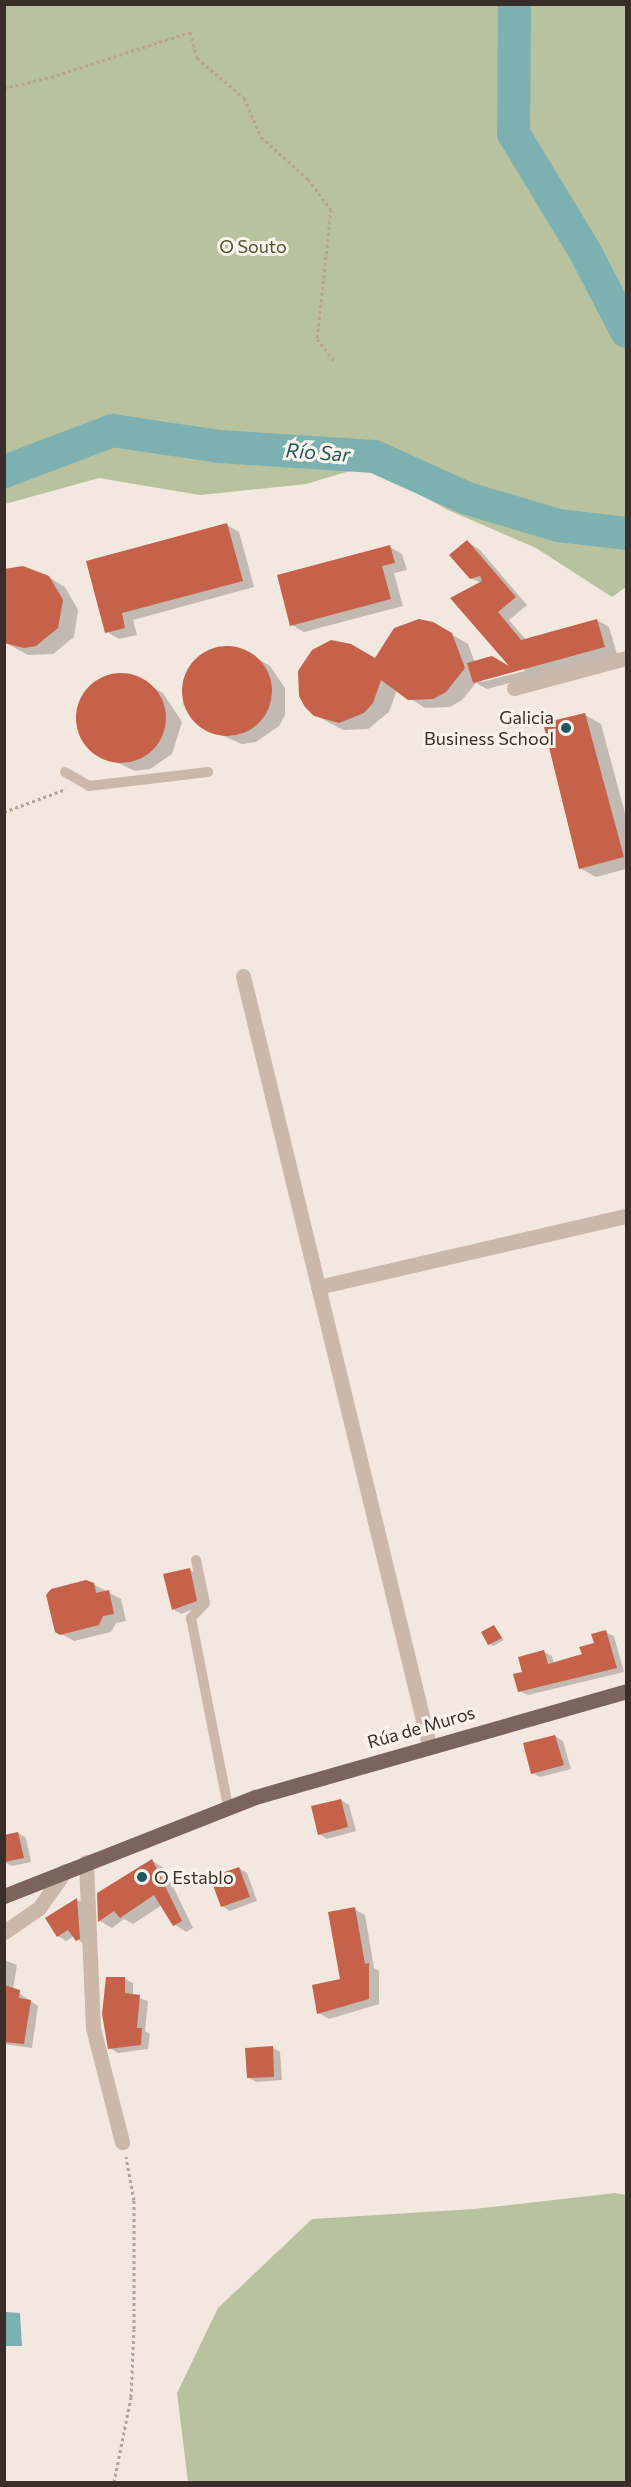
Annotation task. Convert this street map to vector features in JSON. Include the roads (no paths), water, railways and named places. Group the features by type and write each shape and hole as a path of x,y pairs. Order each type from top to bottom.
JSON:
{"main road":[{"name":"Rúa de Muros","path":"5,1895 228,1806 429,1745 627,1691"}],"street":[{"path":"514,688 627,658"},
{"path":"243,976 429,1745"},
{"path":"318,1287 627,1216"},
{"path":"86,1862 93,2028 122,2142"},
{"path":"4,1932 40,1907 65,1871"}],"lane":[{"path":"65,772 89,786 208,772"},
{"path":"196,1560 206,1603 191,1618 228,1806"}],"water":[{"path":"5,2312 20,2313 22,2346 5,2346"}],"waterway":[{"name":"Río Sar","path":"514,4 513,133 585,252 626,331"},
{"name":"Río Sar","path":"4,471 112,430 219,446 374,456 467,498 558,525 626,533"}],"place":[{"name":"Galicia Business School","path":"566,728"},
{"name":"O Establo","path":"142,1877"}],"park label":[{"name":"O Souto","path":"253,246"}]}
